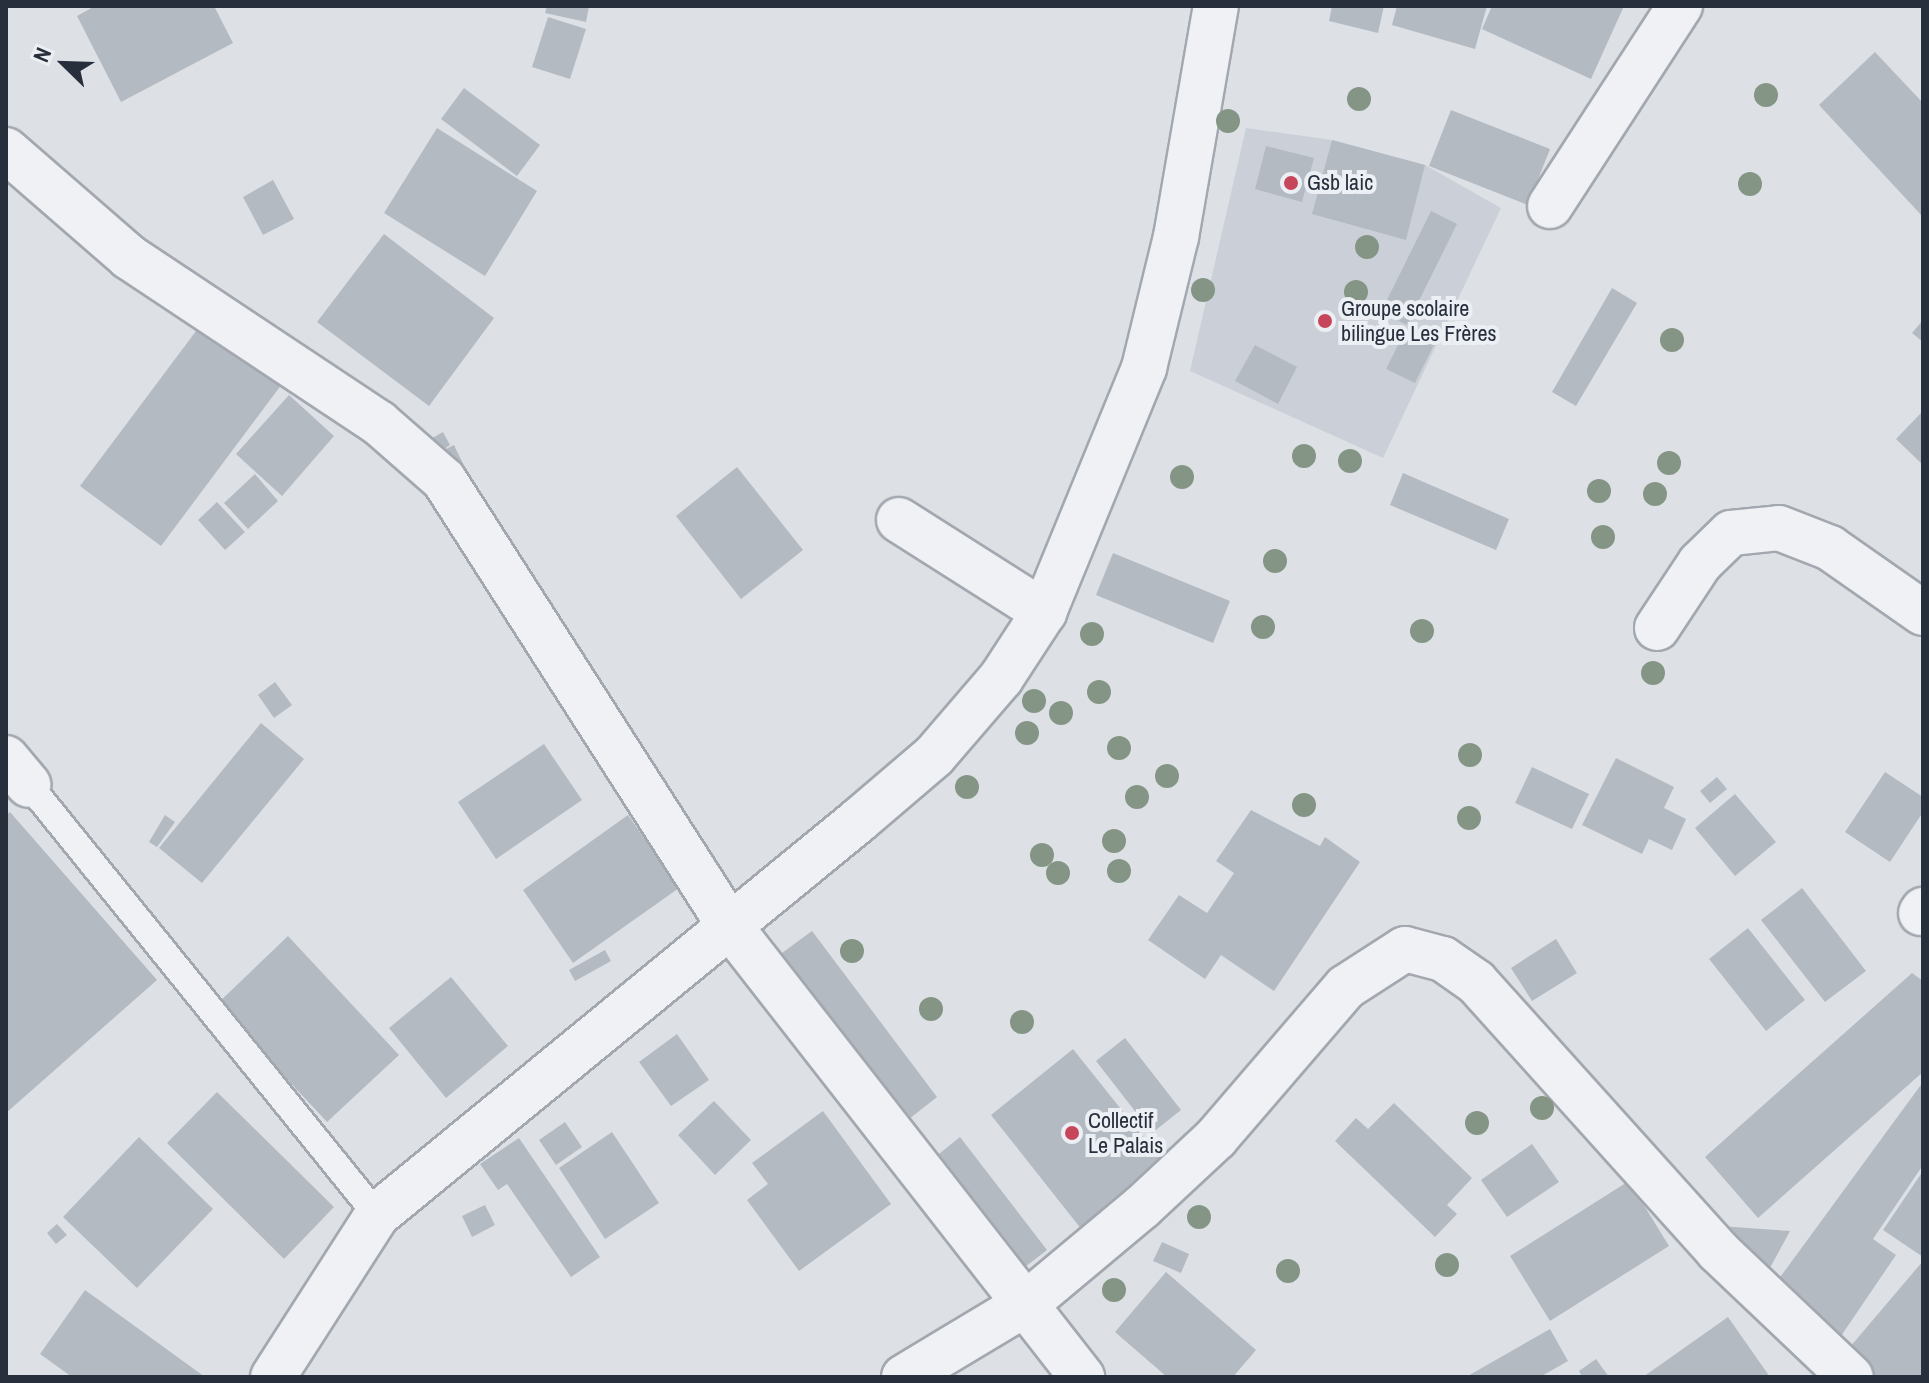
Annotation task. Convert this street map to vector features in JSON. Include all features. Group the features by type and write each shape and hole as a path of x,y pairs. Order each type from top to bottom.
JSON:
{"street":[{"path":"273,1377 377,1215 934,756 1001,678 1044,612 1144,368 1176,237 1216,6"},
{"path":"1550,206 1680,6"},
{"path":"6,150 129,257 379,423 444,480 729,925 1082,1377"},
{"path":"899,520 1044,612"},
{"path":"1657,628 1700,563 1731,533 1779,528 1830,548 1923,613"},
{"path":"904,1377 1027,1303 1216,1138 1346,987 1405,949 1443,959 1505,1011 1718,1251 1851,1377"}],"lane":[{"path":"18,771 377,1215"}],"shaded area":[{"name":"Groupe scolaire bilingue Les Frères","path":"1246,128 1332,140 1425,165 1501,208 1383,458 1190,371"}],"building":[{"path":"95,6 214,6 233,43 121,102 77,16"},
{"path":"547,6 589,6 586,22 545,13"},
{"path":"1332,6 1384,6 1378,33 1329,21"},
{"path":"1397,6 1487,6 1475,49 1392,25"},
{"path":"1492,6 1624,6 1591,79 1482,29"},
{"path":"548,17 586,29 570,79 532,67"},
{"path":"1875,52 1923,103 1923,217 1819,105"},
{"path":"464,88 540,145 517,176 441,119"},
{"path":"1451,110 1550,149 1528,205 1429,166"},
{"path":"437,128 537,191 485,276 384,213"},
{"path":"1332,140 1425,165 1406,240 1312,214"},
{"path":"1266,146 1314,158 1302,202 1255,189"},
{"path":"273,180 294,219 263,235 243,197"},
{"path":"1431,211 1457,224 1407,325 1381,312"},
{"path":"384,234 494,318 429,406 317,322"},
{"path":"1612,288 1637,303 1576,406 1552,392"},
{"path":"208,315 288,376 161,546 80,486"},
{"path":"1923,320 1923,342 1912,333"},
{"path":"1405,331 1434,345 1415,383 1386,369"},
{"path":"1255,345 1297,367 1278,404 1235,381"},
{"path":"289,395 334,436 282,496 236,454"},
{"path":"1921,413 1923,415 1923,465 1896,439"},
{"path":"443,432 450,445 440,452 454,445 465,468 448,477 429,440"},
{"path":"737,467 803,550 741,599 676,516"},
{"path":"1403,473 1509,519 1496,550 1390,505"},
{"path":"255,474 278,501 248,529 224,503"},
{"path":"217,502 245,532 225,550 198,520"},
{"path":"1113,553 1230,601 1213,643 1096,595"},
{"path":"275,682 292,705 274,718 258,695"},
{"path":"261,723 304,759 202,883 159,848"},
{"path":"544,744 582,800 496,859 458,802"},
{"path":"1616,758 1674,787 1664,808 1686,819 1672,850 1649,839 1642,854 1582,825"},
{"path":"1532,767 1589,794 1572,829 1515,803"},
{"path":"1885,772 1923,797 1923,812 1890,862 1845,832"},
{"path":"1717,777 1727,789 1710,803 1700,791"},
{"path":"1735,794 1776,842 1735,876 1695,828"},
{"path":"1251,810 1320,846 1325,837 1360,862 1274,991 1221,955 1205,979 1148,940 1179,895 1207,913 1234,873 1216,861"},
{"path":"10,812 157,980 6,1113 6,815"},
{"path":"165,815 175,822 157,847 149,842"},
{"path":"628,815 679,888 573,963 523,890"},
{"path":"1802,888 1866,971 1825,1002 1761,920"},
{"path":"1748,928 1805,1000 1766,1031 1709,959"},
{"path":"812,931 937,1097 904,1123 778,956"},
{"path":"288,936 399,1055 327,1122 217,1004"},
{"path":"1556,939 1577,973 1532,1001 1511,968"},
{"path":"605,950 611,961 575,981 569,970"},
{"path":"1912,973 1923,981 1923,1072 1758,1218 1705,1157"},
{"path":"451,977 508,1046 446,1098 389,1028"},
{"path":"677,1034 709,1080 671,1106 639,1062"},
{"path":"1125,1038 1181,1110 1152,1133 1096,1061"},
{"name":"Collectif Le Palais","path":"1073,1049 1164,1163 1082,1230 991,1115"},
{"path":"1923,1082 1923,1165 1873,1239 1896,1255 1839,1339 1770,1291"},
{"path":"217,1092 334,1207 284,1259 167,1143"},
{"path":"714,1101 751,1140 715,1175 678,1135"},
{"path":"1394,1103 1472,1178 1447,1205 1457,1214 1435,1237 1335,1141 1356,1118 1368,1129"},
{"path":"823,1111 891,1204 799,1271 747,1200 768,1184 752,1163"},
{"path":"565,1122 582,1147 556,1165 539,1140"},
{"path":"612,1132 659,1203 605,1239 559,1168"},
{"path":"139,1137 213,1209 137,1288 63,1217"},
{"path":"960,1137 1047,1250 1016,1274 929,1162"},
{"path":"519,1138 600,1257 571,1277 507,1184 498,1190 480,1164"},
{"path":"1532,1144 1559,1182 1507,1217 1481,1180"},
{"path":"1923,1171 1923,1257 1883,1230"},
{"path":"1629,1181 1669,1246 1550,1321 1510,1256"},
{"path":"485,1205 495,1225 472,1237 462,1216"},
{"path":"57,1224 67,1235 56,1244 47,1233"},
{"path":"1720,1226 1790,1231 1764,1279"},
{"path":"1162,1242 1189,1254 1181,1273 1153,1261"},
{"path":"1923,1261 1923,1376 1872,1377 1844,1354"},
{"path":"1166,1272 1256,1350 1233,1377 1167,1377 1115,1332"},
{"path":"85,1290 205,1377 72,1377 40,1354"},
{"path":"1728,1317 1770,1377 1643,1377"},
{"path":"1550,1329 1568,1361 1540,1377 1466,1377"},
{"path":"1596,1359 1609,1377 1582,1377 1579,1371"}],"place":[{"name":"Gsb laic","path":"1291,183"},
{"name":"Groupe scolaire bilingue Les Frères","path":"1325,321"},
{"name":"Collectif Le Palais","path":"1072,1133"}]}
